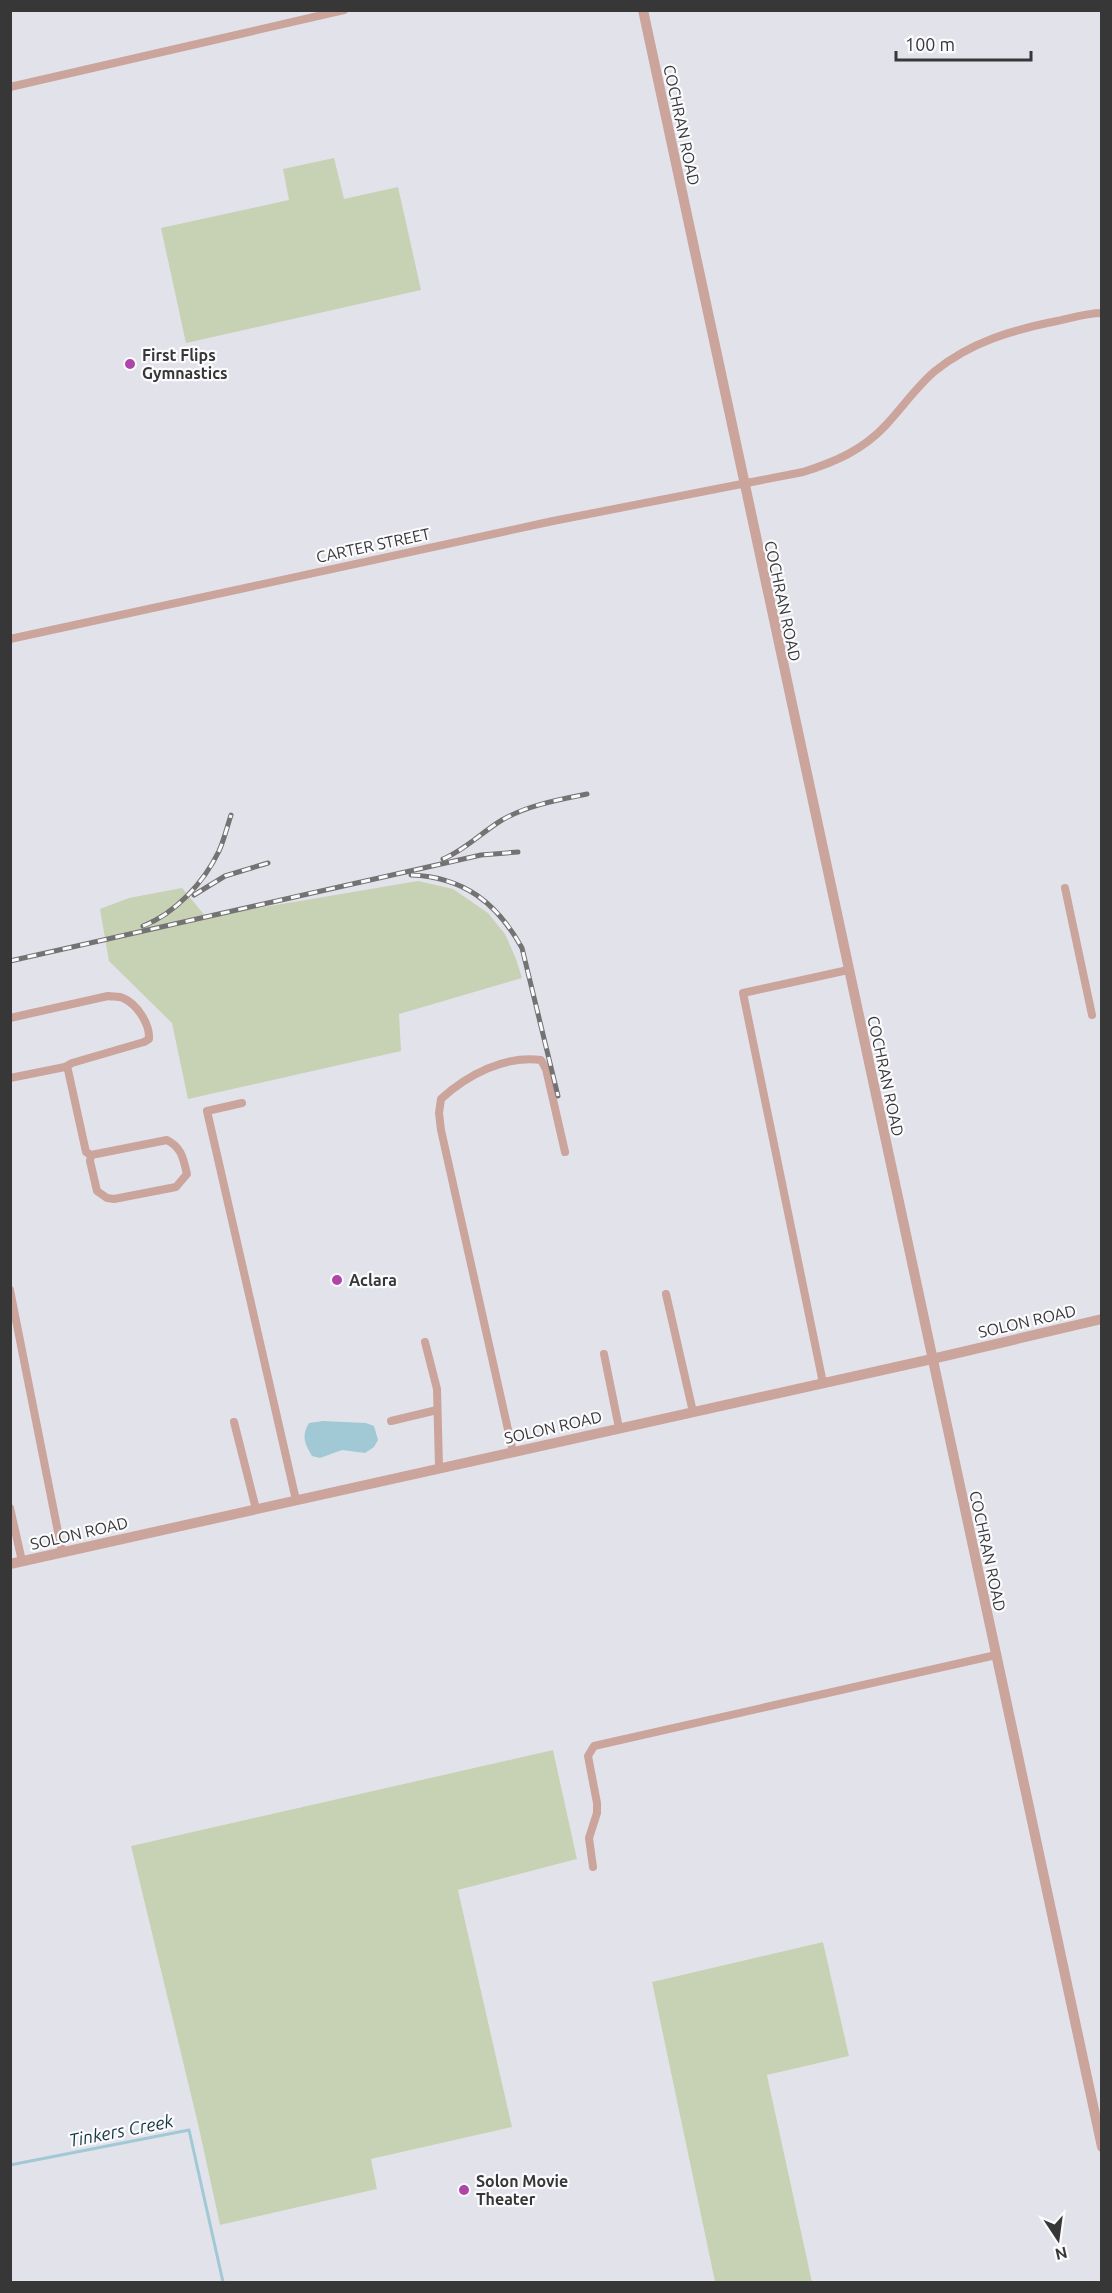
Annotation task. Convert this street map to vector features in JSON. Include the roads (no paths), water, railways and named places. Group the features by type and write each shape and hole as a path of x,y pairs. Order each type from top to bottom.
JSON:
{"street":[{"path":"10,87 344,10"},
{"name":"COCHRAN ROAD","path":"643,10 743,485 1101,2146"},
{"name":"CARTER STREET","path":"10,639 554,521 803,472 854,452 886,425 922,383 954,357 1013,330 1101,313"},
{"path":"1065,888 1092,1015"},
{"path":"823,1383 742,993 848,970"},
{"path":"10,1018 108,996 122,997 145,1021 149,1039 65,1067 10,1078"},
{"path":"513,1452 441,1130 439,1113 441,1099 449,1091 489,1066 504,1062 542,1060 565,1152"},
{"path":"65,1067 72,1079 86,1152 91,1155 167,1140 182,1152 187,1174 176,1187 114,1199 107,1198 97,1191 90,1161 91,1155"},
{"path":"242,1103 207,1111 296,1500"},
{"path":"10,1290 62,1552"},
{"path":"666,1294 693,1412"},
{"name":"SOLON ROAD","path":"16,1562 932,1359 1101,1319"},
{"path":"425,1342 437,1389 439,1467"},
{"path":"604,1354 619,1428"},
{"path":"391,1421 437,1410"},
{"path":"234,1422 256,1509"},
{"path":"10,1508 16,1562"},
{"path":"593,1867 589,1838 597,1813 597,1803 588,1756 594,1746 996,1655"}],"water":[{"path":"323,1421 366,1423 374,1426 378,1440 374,1447 365,1453 342,1450 320,1458 312,1456 306,1444 305,1432 309,1423"}],"waterway":[{"name":"Tinkers Creek","path":"10,2165 189,2130 223,2282"}],"railway":[{"path":"443,859 459,851 502,820 522,810 587,794"},
{"path":"143,926 178,905 197,885 219,851 231,815"},
{"path":"10,961 481,855 518,852"},
{"path":"194,895 225,876 268,863"},
{"path":"411,875 430,877 463,887 490,906 512,932 522,948 558,1096"}],"place":[{"name":"First Flips Gymnastics","path":"130,364"},
{"name":"Aclara","path":"337,1280"},
{"name":"Solon Movie Theater","path":"464,2190"}]}
